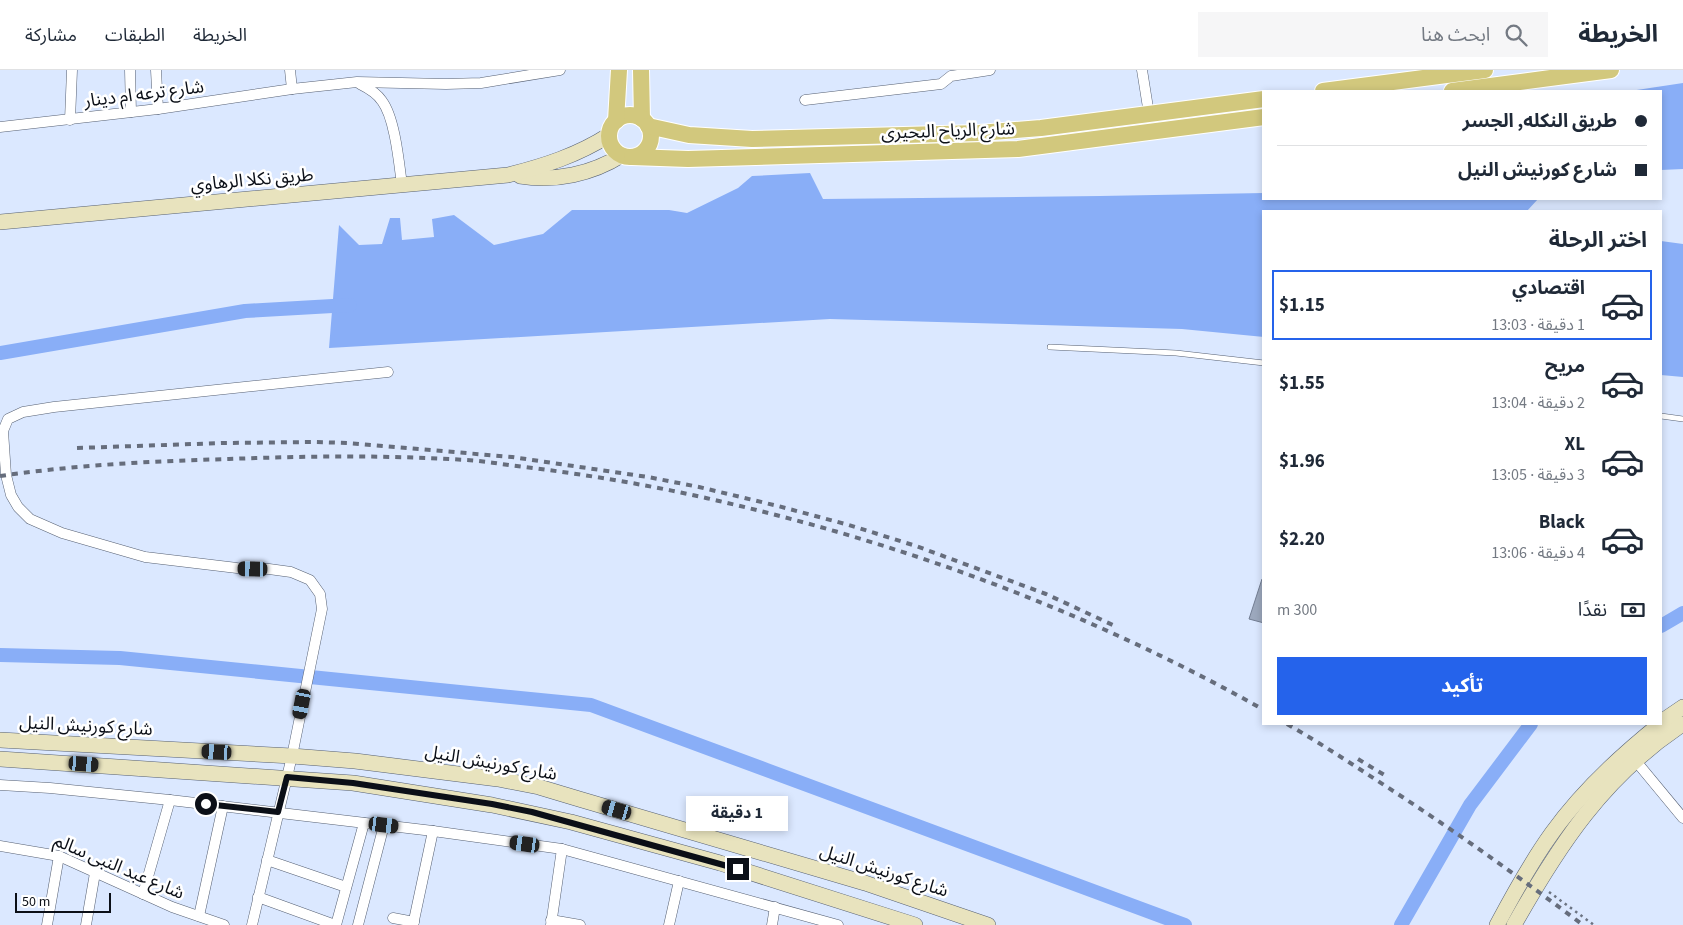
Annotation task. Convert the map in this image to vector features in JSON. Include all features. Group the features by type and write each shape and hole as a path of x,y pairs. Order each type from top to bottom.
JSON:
{"main road":[{"path":"619,70 612,128 612,147 627,156 640,154 650,142 651,134 645,123 641,70"},
{"path":"1332,90 1486,70"},
{"path":"1460,90 1611,70"},
{"name":"شارع الرياح البحيرى","path":"645,123 689,135 752,139 979,133 1041,128 1262,99"},
{"path":"612,128 622,117 629,116 645,123"},
{"name":"شارع الرياح البحيرى","path":"627,156 688,159 1018,149 1262,118"},
{"name":"طريق نكلا الرهاوي","path":"0,222 508,175 544,166 572,156 592,146 612,128"},
{"path":"688,159 689,135"},
{"name":"طريق نكلا الرهاوي","path":"508,175 542,178 576,174 627,156"},
{"path":"1662,722 1683,707"},
{"path":"1514,925 1537,883 1565,841 1610,783 1635,760 1683,724"},
{"path":"1497,925 1522,879 1551,833 1575,803 1602,774 1658,725"},
{"name":"شارع كورنيش النيل","path":"0,740 292,756 355,761 498,779 539,788 865,883 988,925"},
{"path":"0,759 287,777 353,783 492,804 532,812 720,863 915,925"},
{"path":"1551,833 1565,841"}],"street":[{"path":"70,120 72,70"},
{"path":"130,70 131,112"},
{"path":"156,70 158,110"},
{"path":"290,70 292,89"},
{"name":"شارع ترعه ام دينار","path":"0,127 158,110 292,89 357,82 481,83 560,70"},
{"path":"805,100 941,84 951,76 990,70"},
{"path":"1142,70 1149,114"},
{"path":"357,82 372,90 382,100 390,113 402,185"},
{"path":"252,925 299,723 322,609 320,594 310,580 291,572 237,568 145,557 62,533 30,519 18,507 11,495 6,476 3,431 8,419 22,412 54,407 388,372"},
{"path":"1635,760 1683,818"},
{"path":"0,785 50,788 278,812 562,848 775,908 816,922 838,925"},
{"path":"143,894 170,800"},
{"path":"199,916 223,806"},
{"path":"258,897 336,925 364,823"},
{"path":"358,925 384,825"},
{"path":"393,918 414,923 432,831"},
{"name":"شارع عبد النبى سالم","path":"0,846 58,856 172,907 224,925"},
{"path":"562,848 551,923 580,925"},
{"path":"47,925 58,856"},
{"path":"267,860 346,887"},
{"path":"86,925 95,873"},
{"path":"669,925 679,881"},
{"path":"772,925 775,908"}],"lane":[{"path":"1050,346 1176,353 1262,362"},
{"path":"1662,416 1683,419"}],"path":[{"path":"1537,883 1594,925"}],"water":[{"path":"1683,83 1683,169 1662,170 1662,90 1637,90"},
{"path":"810,173 823,199 1262,193 1262,200 1537,200 1528,210 1262,210 1262,337 1182,329 830,319 329,348 339,225 359,245 382,244 390,218 400,218 402,240 434,237 432,219 454,215 494,245 543,234 572,210 669,210 687,213 738,188 752,176"},
{"path":"1662,241 1683,244 1683,377 1662,375"}],"building":[{"path":"1262,579 1262,622 1249,619"}],"waterway":[{"path":"0,353 245,311 350,305"},
{"path":"1662,625 1683,613"},
{"path":"0,655 120,658 591,705 1185,925"},
{"path":"1401,925 1470,805 1530,725"}],"railway":[{"path":"77,448 223,443 348,443 512,457 648,477 778,506 849,525 916,546 1046,594 1115,626"},
{"path":"0,476 86,466 143,462 288,457 377,457 481,461 647,486 719,501 790,519 930,561 999,586 1067,613 1134,643 1200,675 1262,709"},
{"path":"1289,725 1348,761 1435,819 1583,925"},
{"path":"1358,759 1386,776"}],"route":[{"path":"206,804 278,812 287,777 353,783 532,812 738,869"}]}
